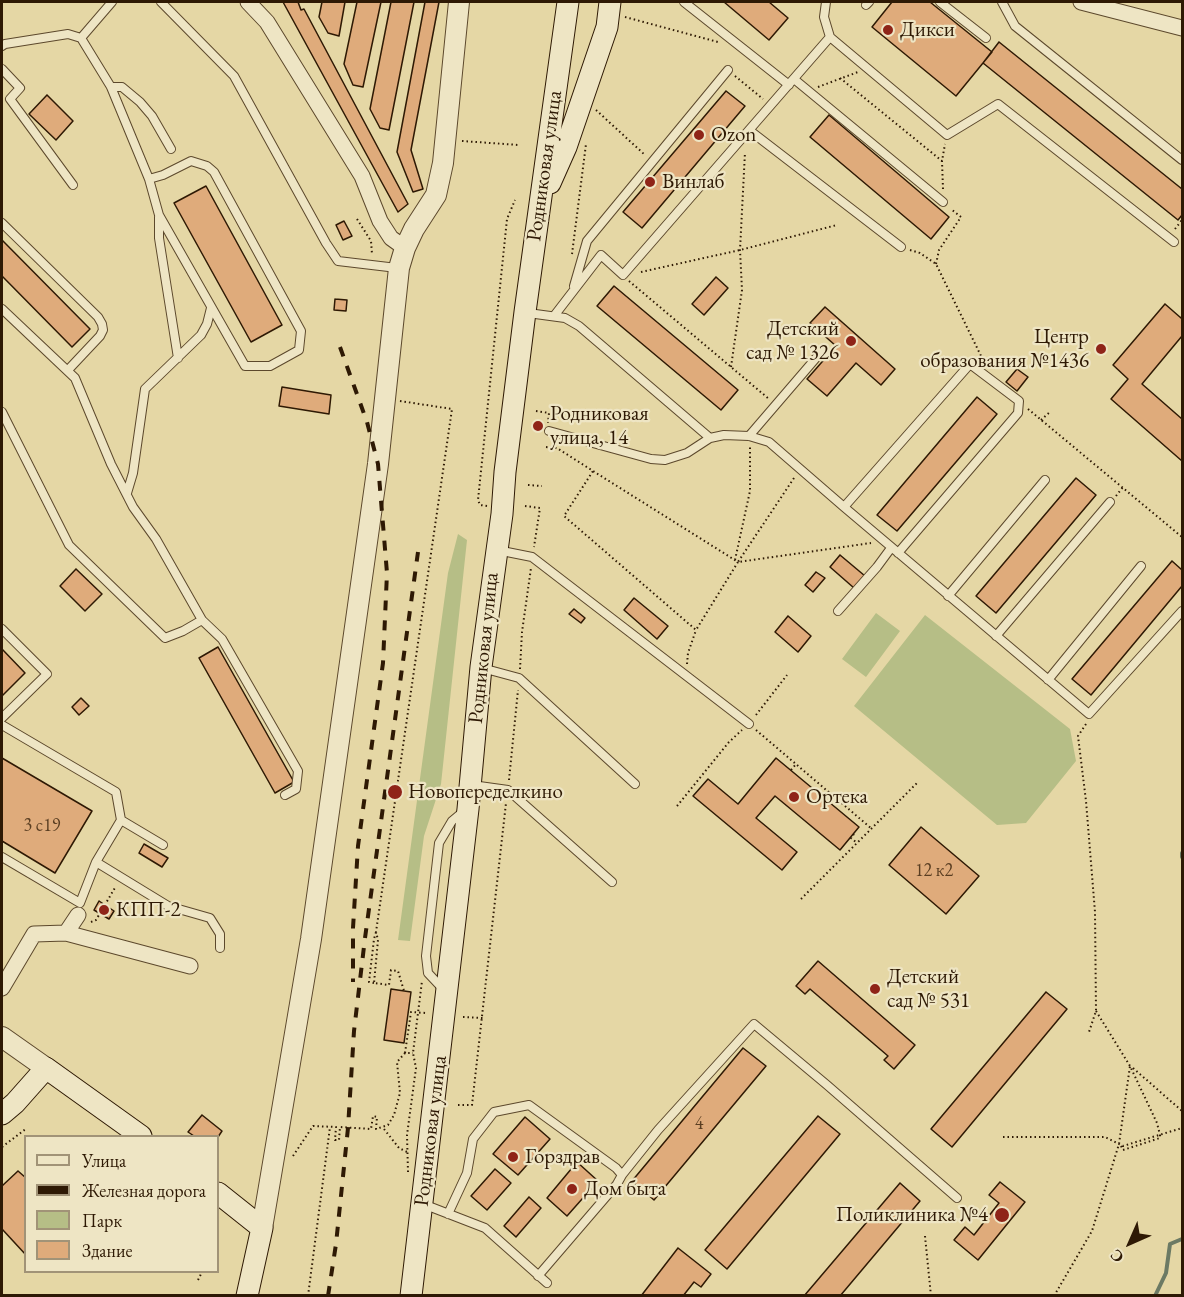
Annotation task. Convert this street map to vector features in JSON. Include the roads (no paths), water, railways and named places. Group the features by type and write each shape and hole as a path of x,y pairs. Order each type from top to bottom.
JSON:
{"main road":[{"name":"Родниковая улица","path":"411,1296 468,808 481,667 503,506 505,472 525,312 568,2"},
{"path":"540,206 566,147 613,8"},
{"path":"2,1114 46,1068 138,1135"},
{"path":"219,1194 262,1228 247,1296"}],"street":[{"path":"249,2 267,22 362,176 380,221 391,238 405,249"},
{"path":"262,1228 311,939 378,464 399,268 414,229 436,195 443,163 459,2"},
{"path":"1081,2 1182,28"},
{"path":"66,933 79,909"},
{"path":"2,988 34,934 66,933 190,966"},
{"path":"2,1036 46,1068"},
{"path":"239,1296 244,1279 253,1267"}],"lane":[{"path":"81,38 112,2"},
{"path":"161,2 234,76 338,261 399,268"},
{"path":"684,2 743,49 807,91 943,202"},
{"path":"826,2 824,17 831,37 947,135 998,104 1174,242"},
{"path":"940,2 986,39"},
{"path":"1002,2 1015,26 1182,160"},
{"path":"2,46 68,34 81,38 111,87 149,179 159,215 245,366 270,366 299,350 301,331 214,172 207,166 190,161 163,175 149,179"},
{"path":"554,316 601,255 623,275 831,37"},
{"path":"2,69 20,88 10,99 73,185"},
{"path":"573,290 587,241 728,70"},
{"path":"111,87 122,87 140,102 152,116 171,149"},
{"path":"750,130 901,247"},
{"path":"159,215 159,238 178,358"},
{"path":"2,223 98,317 102,324 103,330 100,336 68,370"},
{"path":"127,493 133,473 145,389 201,335 207,324 211,308"},
{"path":"2,309 61,367 68,370 81,389 111,464 133,507 156,539 202,620 222,639 298,771 296,789 285,795"},
{"path":"525,312 565,318 579,326 711,438"},
{"path":"750,436 822,351"},
{"path":"838,611 1018,413 1019,401 970,364 844,507"},
{"path":"2,412 69,545 165,638 202,620"},
{"path":"549,431 651,459 665,460 687,453 711,438 724,435 750,436 769,442 1089,714 1182,611"},
{"path":"948,596 1045,480"},
{"path":"996,636 1110,502"},
{"path":"496,550 532,557 749,724"},
{"path":"1048,680 1141,566"},
{"path":"2,629 47,674 2,718"},
{"path":"481,667 519,678 635,784"},
{"path":"2,725 116,792 121,820 96,862 79,909 2,857"},
{"path":"470,784 508,790 612,882"},
{"path":"121,820 163,845"},
{"path":"96,862 168,906 210,918 220,934 220,948"},
{"path":"538,1276 617,1184 658,1130 754,1024 827,1084 957,1198"},
{"path":"448,1214 467,1173 473,1139 494,1112 529,1105 616,1168 622,1175"},
{"path":"422,1204 485,1228 547,1282"}],"waterway":[{"path":"1155,1296 1166,1273 1170,1244 1182,1239"}],"railway":[{"path":"340,347 367,422 378,464 387,573 383,663 358,846 353,928 353,982"},
{"path":"328,1296 348,1128 354,1031 365,938 418,552"}],"place":[{"name":"Дикси","path":"888,30"},
{"name":"Ozon","path":"699,135"},
{"name":"Винлаб","path":"650,182"},
{"name":"Детский сад № 1326","path":"851,341"},
{"name":"Центр образования №1436","path":"1101,349"},
{"name":"Родниковая улица, 14","path":"538,426"},
{"name":"Новопеределкино","path":"395,792"},
{"name":"Ортека","path":"794,797"},
{"name":"КПП-2","path":"104,910"},
{"name":"Детский сад № 531","path":"875,989"},
{"name":"Горздрав","path":"513,1157"},
{"name":"Дом быта","path":"572,1189"},
{"name":"Поликлиника №4","path":"1002,1215"}]}
